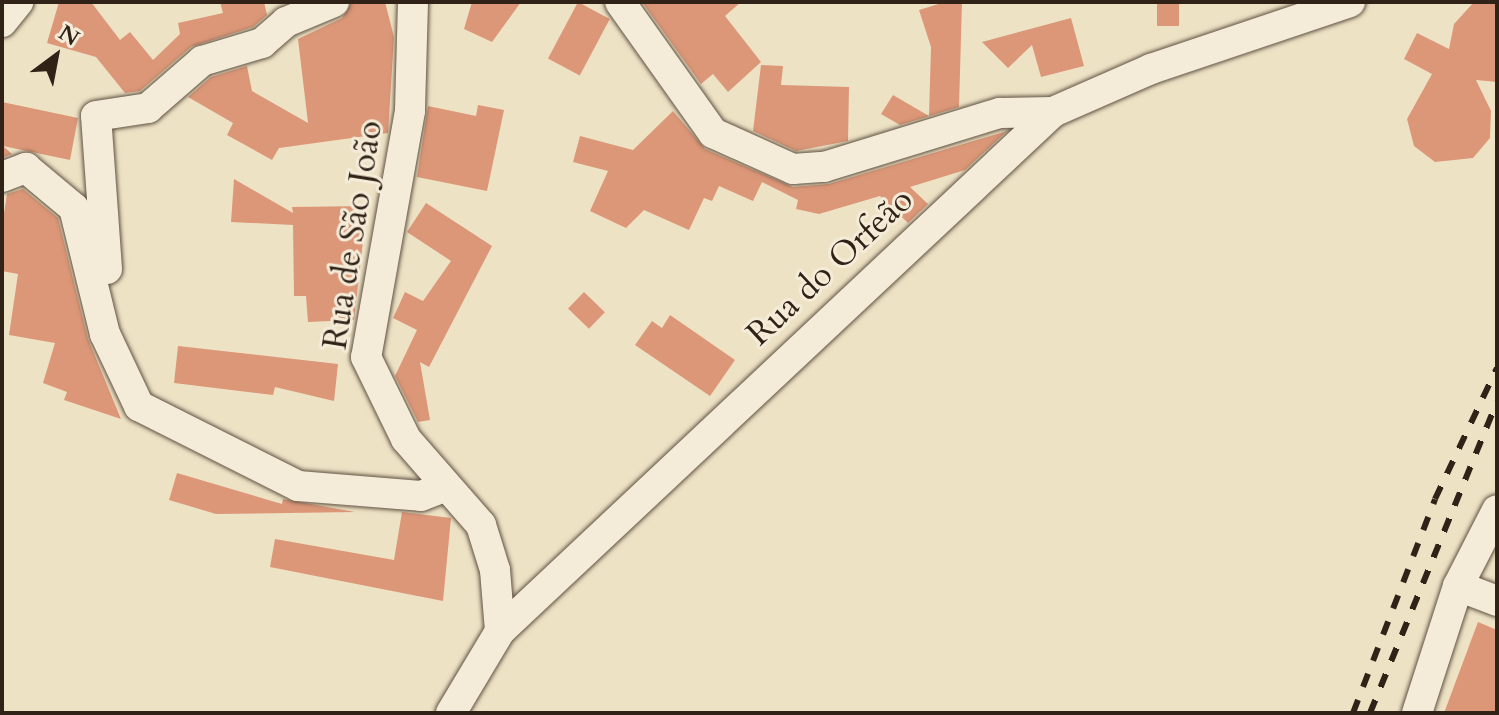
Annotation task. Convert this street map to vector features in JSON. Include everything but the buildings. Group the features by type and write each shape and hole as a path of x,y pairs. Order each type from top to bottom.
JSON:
{"street":[{"path":"2,22 18,2"},
{"path":"105,324 96,116 148,108 202,61 262,43 285,12 334,2"},
{"name":"Rua de São João","path":"413,2 410,111 366,357 372,382 442,488 481,525 495,570 500,631"},
{"path":"620,2 713,133 793,169 824,167 1000,113 1053,112"},
{"name":"Rua do Orfeão","path":"451,713 500,631 1053,112 1151,69 1350,2"},
{"path":"2,177 26,168 74,208 105,324 139,406 298,486 421,496 442,488"},
{"path":"1417,713 1458,586 1497,510"},
{"path":"1458,586 1497,601"}],"railway":[{"path":"1353,713 1435,499 1497,368"},
{"path":"1370,713 1497,402"}]}
